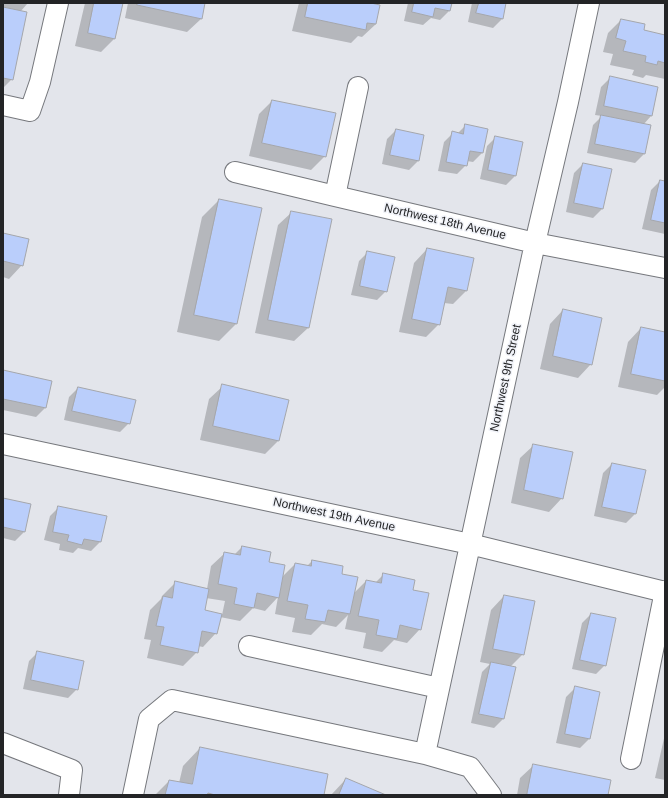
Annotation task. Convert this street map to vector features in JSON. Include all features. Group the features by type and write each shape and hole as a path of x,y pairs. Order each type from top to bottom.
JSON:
{"street":[{"path":"3,105 30,111 40,82 58,3"},
{"name":"Northwest 9th Street","path":"425,754 535,243 568,102 589,3"},
{"path":"335,196 358,87"},
{"name":"Northwest 18th Avenue","path":"235,172 535,243 665,268"},
{"name":"Northwest 19th Avenue","path":"3,444 470,544 665,591"},
{"path":"631,759 665,591"},
{"path":"248,646 439,688"},
{"path":"133,795 148,718 172,700 425,754 470,767 490,795"},
{"path":"3,743 72,770 69,795"}],"building":[{"path":"94,3 123,3 115,39 88,33"},
{"path":"138,3 205,3 202,19 137,5"},
{"path":"308,3 371,3 380,5 376,24 367,23 366,30 305,17"},
{"path":"414,3 452,3 450,11 435,8 433,17 412,12"},
{"path":"479,3 506,3 503,19 476,13"},
{"path":"3,7 27,12 13,80 3,78"},
{"path":"621,19 645,24 644,30 665,35 665,63 658,61 657,65 645,62 646,56 623,51 626,41 616,38"},
{"path":"610,76 658,87 652,116 604,106"},
{"path":"272,100 336,113 326,157 262,143"},
{"path":"601,115 651,125 645,154 595,144"},
{"path":"465,124 488,129 483,153 470,151 467,166 446,162 452,131 463,134"},
{"path":"396,129 424,135 419,161 390,155"},
{"path":"495,136 523,142 516,176 488,170"},
{"path":"583,163 612,169 603,209 574,203"},
{"path":"660,180 665,181 665,223 651,220"},
{"path":"219,199 262,208 237,324 194,315"},
{"path":"291,211 332,219 309,328 268,320"},
{"path":"3,233 29,239 23,266 3,261"},
{"path":"427,248 474,258 467,291 448,287 440,325 412,319"},
{"path":"367,251 395,257 387,292 360,286"},
{"path":"563,309 602,318 592,365 553,356"},
{"path":"641,327 665,332 665,381 631,374"},
{"path":"3,370 52,381 46,408 3,399"},
{"path":"222,384 289,400 279,441 213,426"},
{"path":"78,387 136,400 130,424 72,411"},
{"path":"533,444 573,452 563,499 524,490"},
{"path":"612,463 646,470 636,514 602,507"},
{"path":"3,498 31,504 25,532 3,527"},
{"path":"58,506 107,516 101,542 84,539 82,545 67,541 69,535 53,532"},
{"path":"242,546 271,552 269,562 285,565 279,598 257,593 254,608 234,604 237,588 218,584 224,552 240,555"},
{"path":"312,560 343,566 342,574 358,577 350,614 328,610 325,622 305,619 308,605 287,601 295,563 311,566"},
{"path":"383,573 415,580 413,590 429,593 421,630 400,625 397,639 376,635 379,620 358,616 366,580 381,583"},
{"path":"175,581 209,589 205,610 222,614 217,634 202,631 198,653 160,645 164,627 156,626 163,596 172,598"},
{"path":"504,595 535,601 524,655 493,649"},
{"path":"591,613 616,618 606,666 580,660"},
{"path":"37,651 84,661 78,690 31,680"},
{"path":"491,662 516,667 504,719 479,714"},
{"path":"575,686 600,692 590,739 565,734"},
{"path":"200,747 328,774 324,795 215,795 208,793 207,795 165,795 169,780 192,784"},
{"path":"533,764 611,780 608,795 527,795"},
{"path":"346,778 386,795 339,795"}]}
